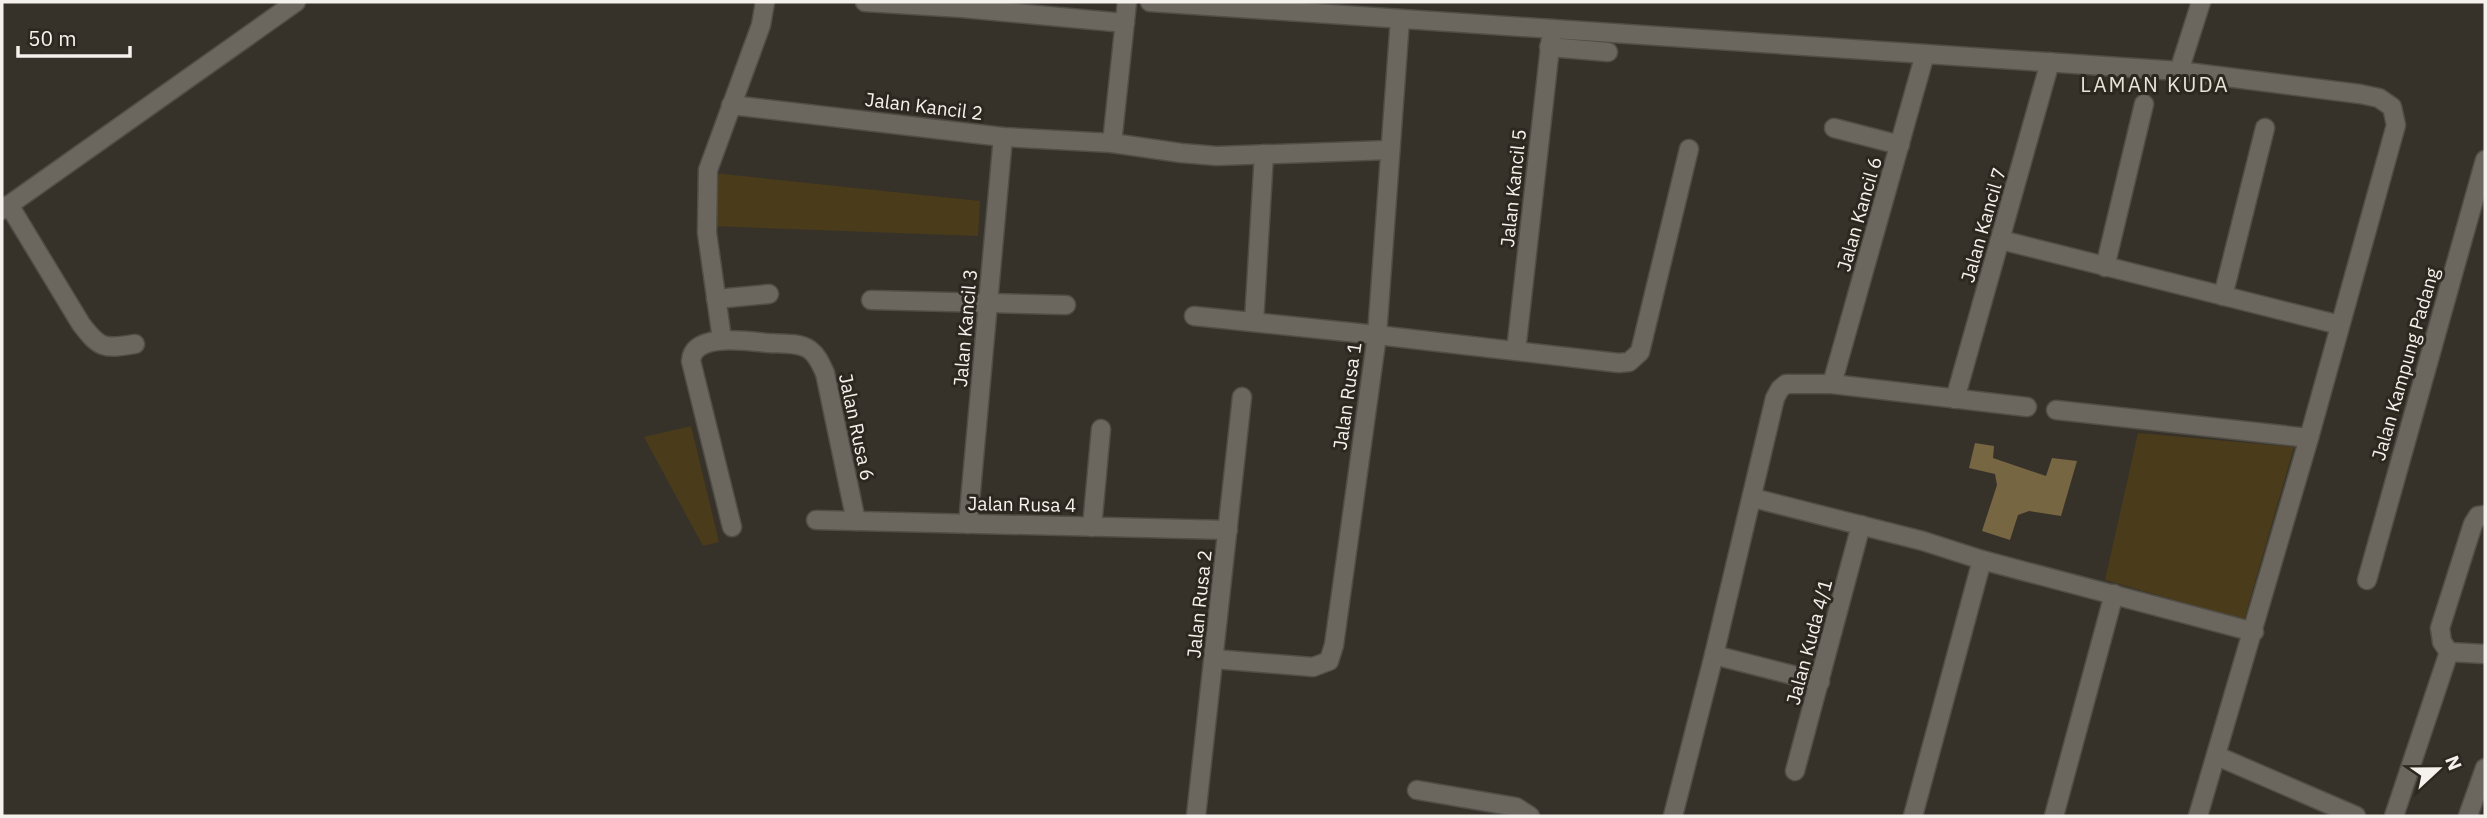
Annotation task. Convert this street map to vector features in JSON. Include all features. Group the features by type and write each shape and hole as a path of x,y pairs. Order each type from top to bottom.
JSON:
{"street":[{"path":"135,344 112,347 102,346 94,341 5,207 296,2"},
{"path":"732,527 691,354 696,348 722,339 707,233 706,186 713,153 761,25 765,2"},
{"path":"865,2 1125,23"},
{"path":"1112,143 1127,2"},
{"path":"1150,2 2179,71 2360,93 2379,98 2392,107 2396,125 2254,632 2198,816"},
{"path":"2179,71 2201,2"},
{"name":"Jalan Rusa 1","path":"1214,659 1313,667 1329,661 1334,645 1377,335 1400,19"},
{"name":"Jalan Kancil 5","path":"1516,351 1552,29"},
{"path":"1549,47 1608,51"},
{"name":"Jalan Kancil 6","path":"1832,384 1925,54"},
{"name":"Jalan Kancil 7","path":"1955,399 2050,62"},
{"path":"2105,267 2144,104"},
{"name":"Jalan Kancil 2","path":"732,105 1003,137 1112,143 1217,156 1390,150"},
{"path":"1834,128 1900,145"},
{"path":"2223,296 2265,128"},
{"name":"Jalan Kancil 3","path":"968,524 1003,137"},
{"path":"1195,316 1629,362 1636,359 1640,352 1689,149"},
{"path":"1254,322 1264,154"},
{"name":"Jalan Kampung Padang","path":"2367,580 2485,160"},
{"path":"2001,240 2340,325"},
{"path":"716,299 769,294"},
{"path":"871,300 1066,305"},
{"name":"Jalan Rusa 6","path":"722,339 797,345 810,350 818,359 825,373 856,521"},
{"path":"1673,816 1780,389 1786,384 1832,384 2027,407"},
{"name":"Jalan Rusa 2","path":"1196,816 1242,397"},
{"path":"2056,410 2309,438"},
{"path":"1092,527 1101,429"},
{"path":"1753,498 1923,541 1982,560 2254,632"},
{"path":"2449,652 2442,642 2440,628 2473,524 2478,516 2485,515"},
{"name":"Jalan Rusa 4","path":"816,520 1228,530"},
{"name":"Jalan Kuda 4/1","path":"1795,771 1861,525"},
{"path":"1913,816 1982,560"},
{"path":"2054,816 2114,594"},
{"path":"2449,652 2485,654"},
{"path":"2394,816 2449,652"},
{"path":"1714,655 1820,682"},
{"path":"2217,756 2356,816"},
{"path":"2468,816 2485,768"},
{"path":"1417,790 1516,807 1530,816"}],"shaded area":[{"path":"713,173 980,201 978,236 710,226"},
{"path":"691,426 719,542 703,546 644,437"},
{"path":"2138,433 2294,447 2244,620 2105,580"},
{"path":"1975,443 1994,446 1993,458 2046,476 2052,458 2077,461 2061,516 2029,511 2018,515 2010,540 1982,531 1997,485 1995,474 1969,468"}],"district":[{"name":"LAMAN KUDA","path":"2155,85"}]}
